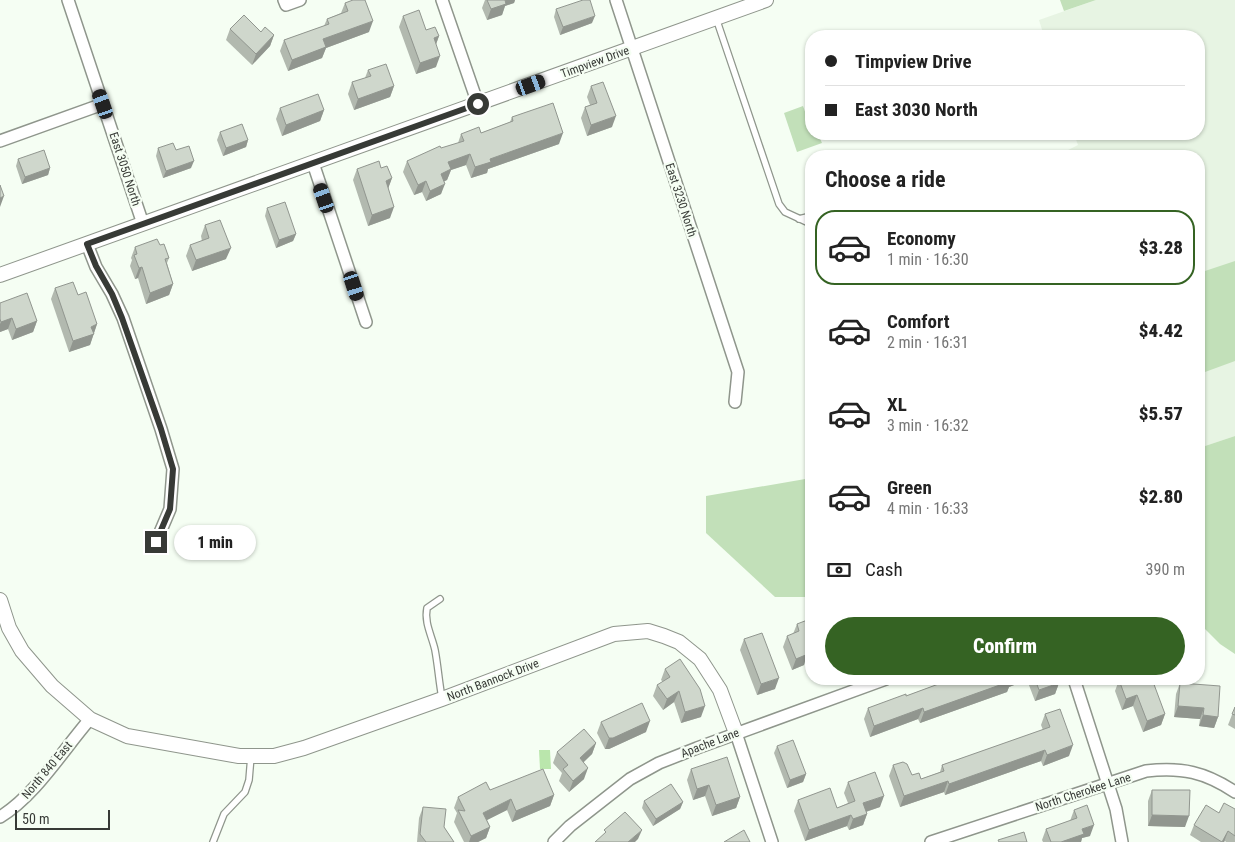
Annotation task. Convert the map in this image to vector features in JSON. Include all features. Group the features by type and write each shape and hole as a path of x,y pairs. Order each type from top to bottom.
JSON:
{"street":[{"name":"East 3050 North","path":"68,0 143,224"},
{"path":"285,3 300,0"},
{"path":"442,0 478,104"},
{"name":"East 3230 North","path":"616,0 738,372 735,402"},
{"name":"Timpview Drive","path":"0,275 766,0"},
{"path":"0,141 103,104"},
{"path":"313,163 366,322"},
{"path":"87,244 122,318 173,469 170,509 156,542"},
{"name":"North Bannock Drive","path":"0,600 9,628 22,651 52,686 90,718 127,736 239,756 274,756 304,748 442,699 614,634 648,631 664,636 679,642 700,659 720,690 772,842"},
{"name":"Apache Lane","path":"554,842 570,826 630,779 659,763 869,685"},
{"path":"1076,685 1116,809 1122,842"},
{"name":"North 840 East","path":"0,817 15,808 90,718"},
{"name":"North Cherokee Lane","path":"931,842 949,839 1146,771 1178,770 1206,776 1235,792"}],"lane":[{"path":"716,18 779,204 785,212 805,222"},
{"path":"799,219 805,218"},
{"path":"440,599 427,608 426,622 435,651 442,699"},
{"path":"213,842 224,814 245,792 249,780 251,756"}],"shaded area":[{"path":"1060,0 1096,0 1064,11"},
{"path":"1096,0 1235,0 1235,436 1205,446 1205,150 1068,150 1078,145 1076,140 1205,140 1205,30 1042,30 1039,20"},
{"path":"803,106 805,112 805,140 821,140 822,143 797,152 784,113"},
{"path":"1235,261 1235,361 1205,372 1205,271"},
{"path":"1235,436 1235,654 1220,644 1205,629 1205,446"},
{"path":"805,479 805,597 775,597 706,533 706,496"},
{"path":"539,750 550,750 551,769 540,769"}],"building":[{"path":"353,0 365,0 373,21 323,39 326,47 292,60 284,40 329,24 327,19 348,11 345,3"},
{"path":"487,0 505,0 506,4 491,9"},
{"path":"583,0 590,0 595,16 563,27 556,9"},
{"path":"419,10 426,30 435,27 439,36 434,38 440,56 420,63 403,16"},
{"path":"244,15 261,32 265,27 274,35 256,54 230,29"},
{"path":"386,64 394,86 358,99 352,82 371,76 368,70"},
{"path":"603,82 616,116 591,125 585,107 597,103 591,86"},
{"path":"318,94 324,110 286,125 280,108"},
{"path":"553,103 563,133 490,159 491,162 475,167 470,154 448,162 451,169 441,174 445,184 430,191 426,181 418,185 407,161 440,146 441,148 464,141 461,134 479,127 481,133 513,121 512,117"},
{"path":"242,124 248,140 226,148 220,132"},
{"path":"173,143 176,150 189,146 194,161 166,171 158,148"},
{"path":"44,150 50,168 25,177 18,159"},
{"path":"379,161 381,168 387,166 392,178 386,181 394,207 372,215 357,169"},
{"path":"0,185 4,196 0,198"},
{"path":"285,202 296,234 279,240 267,208"},
{"path":"220,220 231,248 196,260 190,245 209,238 205,225"},
{"path":"157,239 160,245 164,244 169,258 165,259 173,284 150,293 142,267 139,268 134,255 137,254 135,247"},
{"path":"73,282 78,295 86,292 97,324 91,327 94,334 73,341 55,288"},
{"path":"27,293 37,321 16,329 12,318 1,322 0,303"},
{"path":"805,621 805,655 796,659 787,636 799,631 797,624"},
{"path":"762,633 779,678 761,684 744,639"},
{"path":"680,659 700,689 705,706 685,712 679,691 667,699 657,685 670,677 665,669"},
{"path":"936,685 1000,685 924,712 923,708 874,726 868,708 906,694 906,696"},
{"path":"1037,685 1053,685 1039,690"},
{"path":"1121,685 1154,685 1165,714 1147,721 1137,695 1126,699"},
{"path":"1180,685 1220,686 1218,717 1203,715 1204,708 1178,706"},
{"path":"642,703 650,721 613,738 609,738 601,722"},
{"path":"1060,709 1073,745 1047,755 1045,750 949,784 948,781 904,796 893,765 903,762 907,764 912,775 919,773 921,779 944,771 942,765 1050,727 1045,714"},
{"path":"584,729 596,743 580,758 588,768 573,781 563,769 568,765 557,752"},
{"path":"793,740 806,774 790,780 777,746"},
{"path":"727,757 740,797 716,805 709,785 697,789 691,769"},
{"path":"543,769 554,795 516,811 511,799 483,813 490,827 471,836 458,810 465,811 458,797 486,782 490,790"},
{"path":"875,772 884,796 863,803 867,814 853,819 851,815 809,830 798,800 830,788 837,808 855,801 848,782"},
{"path":"671,784 683,802 656,819 644,801"},
{"path":"1152,790 1190,790 1189,816 1152,815"},
{"path":"1224,803 1235,809 1235,836 1228,831 1222,842 1194,825 1206,805 1219,813"},
{"path":"1087,805 1094,825 1082,829 1084,834 1061,842 1051,842 1046,829 1077,818 1074,810"},
{"path":"423,807 446,809 444,827 454,842 426,842 420,834"},
{"path":"625,812 642,830 628,842 595,842 606,832 604,830"},
{"path":"744,830 750,842 724,842"},
{"path":"1024,832 1027,842 999,842 998,840"}],"route":[{"path":"156,542 170,509 173,469 122,318 87,244 478,104"}]}
